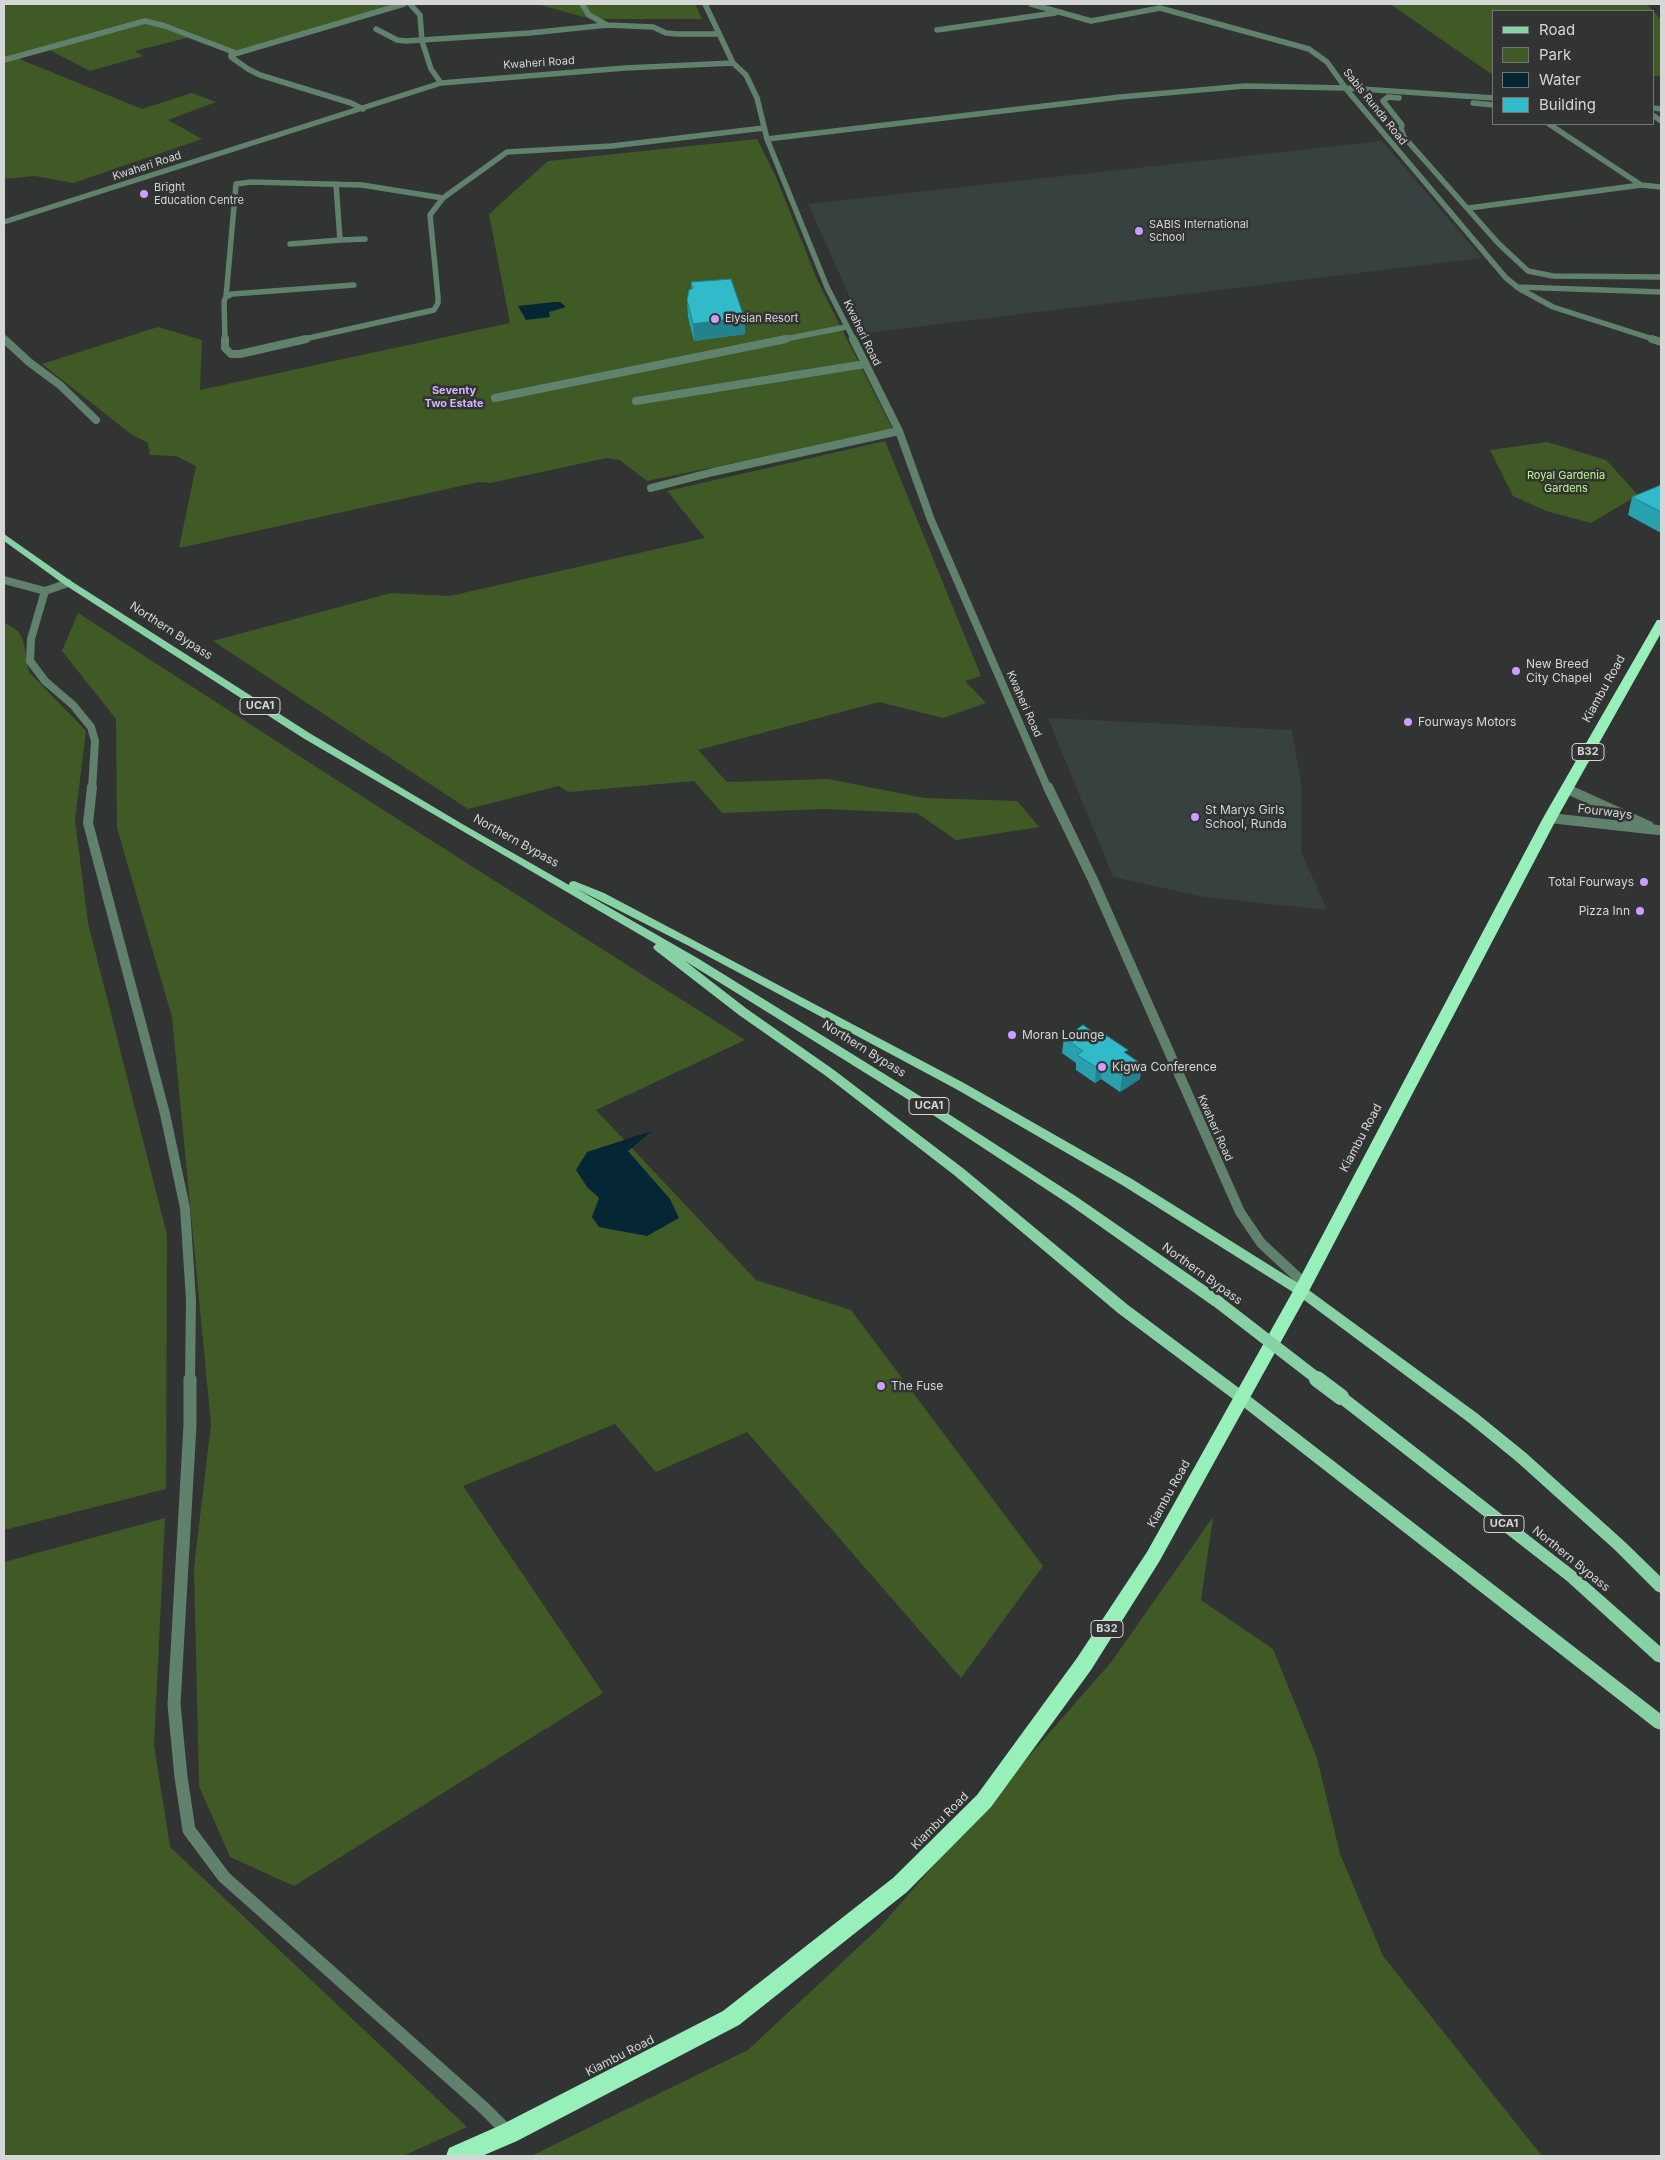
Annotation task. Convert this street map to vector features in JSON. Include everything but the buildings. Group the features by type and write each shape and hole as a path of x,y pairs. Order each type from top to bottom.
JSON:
{"highway":[{"name":"Kiambu Road","path":"457,2156 509,2133 731,2018 900,1885 984,1801 1084,1664 1148,1566 1302,1287 1550,818 1661,624"}],"main road":[{"name":"Northern Bypass","path":"4,537 68,583 307,736 460,827 524,862 695,962 937,1112 1072,1200 1218,1302 1572,1577 1661,1656"},
{"path":"524,862 608,899 960,1086 1127,1182 1302,1287 1521,1457 1620,1546 1661,1587"},
{"path":"630,924 688,971 830,1073 944,1161 1122,1309 1242,1398 1661,1723"}],"street":[{"path":"364,109 351,103 260,75 231,57 236,53 404,4"},
{"path":"410,4 420,16 422,41 431,68 441,83"},
{"path":"582,4 589,15 607,25"},
{"path":"705,4 733,63"},
{"name":"Sabis Runda Road","path":"1031,4 1091,21 1160,8 1309,49 1326,62 1487,257 1516,287 1553,307 1661,342"},
{"path":"937,30 1058,12"},
{"path":"4,60 145,21 165,26 236,53"},
{"path":"376,30 397,40 422,41 607,25 653,28 677,34 719,34"},
{"name":"Kwaheri Road","path":"4,222 441,83 625,68 733,63 746,75 757,98 766,133 827,287 899,431 931,520 1052,797 1093,880 1240,1212 1262,1242 1302,1287"},
{"path":"442,198 371,186 251,182 235,186 226,296 224,301 224,348 227,352 234,354 431,312 436,308 438,297 430,215 442,198 502,155 598,149 1245,86 1346,88 1492,98"},
{"path":"1492,105 1394,97 1383,100 1402,125 1401,129 1404,137 1498,242 1528,271 1553,276 1661,278"},
{"path":"1551,125 1641,185"},
{"path":"336,184 340,240"},
{"path":"1469,208 1641,185 1661,187"},
{"path":"290,244 365,239"},
{"path":"226,296 354,285"},
{"path":"1516,287 1661,292"},
{"path":"495,398 846,327"},
{"path":"4,338 28,362 60,384 96,420"},
{"path":"636,401 865,364"},
{"path":"652,488 713,472 899,431"},
{"path":"4,580 44,591 68,583"},
{"path":"44,591 31,639 30,661 45,681 73,705 91,727 95,741 88,823 94,852 165,1114 185,1208 191,1300 190,1425 174,1704 181,1777 189,1830 224,1876 478,2103 509,2133"},
{"name":"Fourways","path":"1567,789 1659,831"},
{"name":"Fourways","path":"1550,818 1659,831"}],"shaded area":[{"name":"SABIS International School","path":"1382,141 1482,258 866,333 808,204"},
{"name":"St Marys Girls School, Runda","path":"1048,718 1292,730 1301,783 1301,851 1327,910 1204,897 1113,877"}],"green space":[{"path":"4,4 407,4 230,53 194,36 135,51 143,56 90,71 46,48 19,57 22,60 142,109 192,93 216,102 168,120 202,139 73,183 35,176 4,179"},
{"path":"537,4 695,4 702,19 591,19"},
{"path":"1390,4 1647,4 1652,10 1492,10 1492,73"},
{"path":"1655,13 1661,20 1661,76 1655,76"},
{"path":"757,139 775,175 818,282 893,430 647,481 620,460 607,458 490,483 479,482 179,548 196,466 176,456 150,455 148,443 131,434 42,364 158,327 202,340 200,390 510,323 489,214 548,161"},
{"path":"885,441 981,676 965,681 986,703 943,718 879,702 698,750 727,782 828,779 924,798 1017,801 1039,827 956,840 917,813 824,809 722,813 694,781 569,792 558,786 468,809 213,641 391,593 450,596 705,538 667,491"},
{"name":"Royal Gardenia Gardens","path":"1547,442 1606,460 1638,495 1591,523 1546,511 1513,496 1490,450"},
{"path":"78,613 745,1040 596,1110 756,1280 851,1310 1043,1566 961,1678 747,1432 656,1472 615,1424 463,1486 603,1693 294,1886 230,1857 199,1786 194,1568 211,1424 172,1017 117,828 116,719 62,651"},
{"path":"4,622 18,631 23,640 29,672 86,731 75,820 88,923 167,1235 166,1489 4,1530"},
{"path":"1213,1517 1201,1600 1273,1649 1317,1758 1340,1854 1383,1956 1542,2156 531,2156 748,2050 880,1927 1112,1661"},
{"path":"165,1518 154,1745 170,1847 467,2127 403,2156 4,2156 4,1562"}],"water":[{"path":"560,302 566,307 549,312 550,317 526,320 518,306"},
{"path":"652,1131 628,1151 670,1199 679,1218 647,1236 599,1227 592,1217 599,1198 587,1187 576,1170 587,1152"}],"place":[{"name":"Bright Education Centre","path":"144,194"},
{"name":"SABIS International School","path":"1139,231"},
{"name":"Elysian Resort","path":"715,319"},
{"name":"New Breed City Chapel","path":"1516,671"},
{"name":"Fourways Motors","path":"1408,722"},
{"name":"St Marys Girls School, Runda","path":"1195,817"},
{"name":"Total Fourways","path":"1644,882"},
{"name":"Pizza Inn","path":"1640,911"},
{"name":"Moran Lounge","path":"1012,1035"},
{"name":"Kigwa Conference","path":"1102,1067"},
{"name":"The Fuse","path":"881,1386"}],"district":[{"name":"Seventy Two Estate","path":"454,397"}]}
